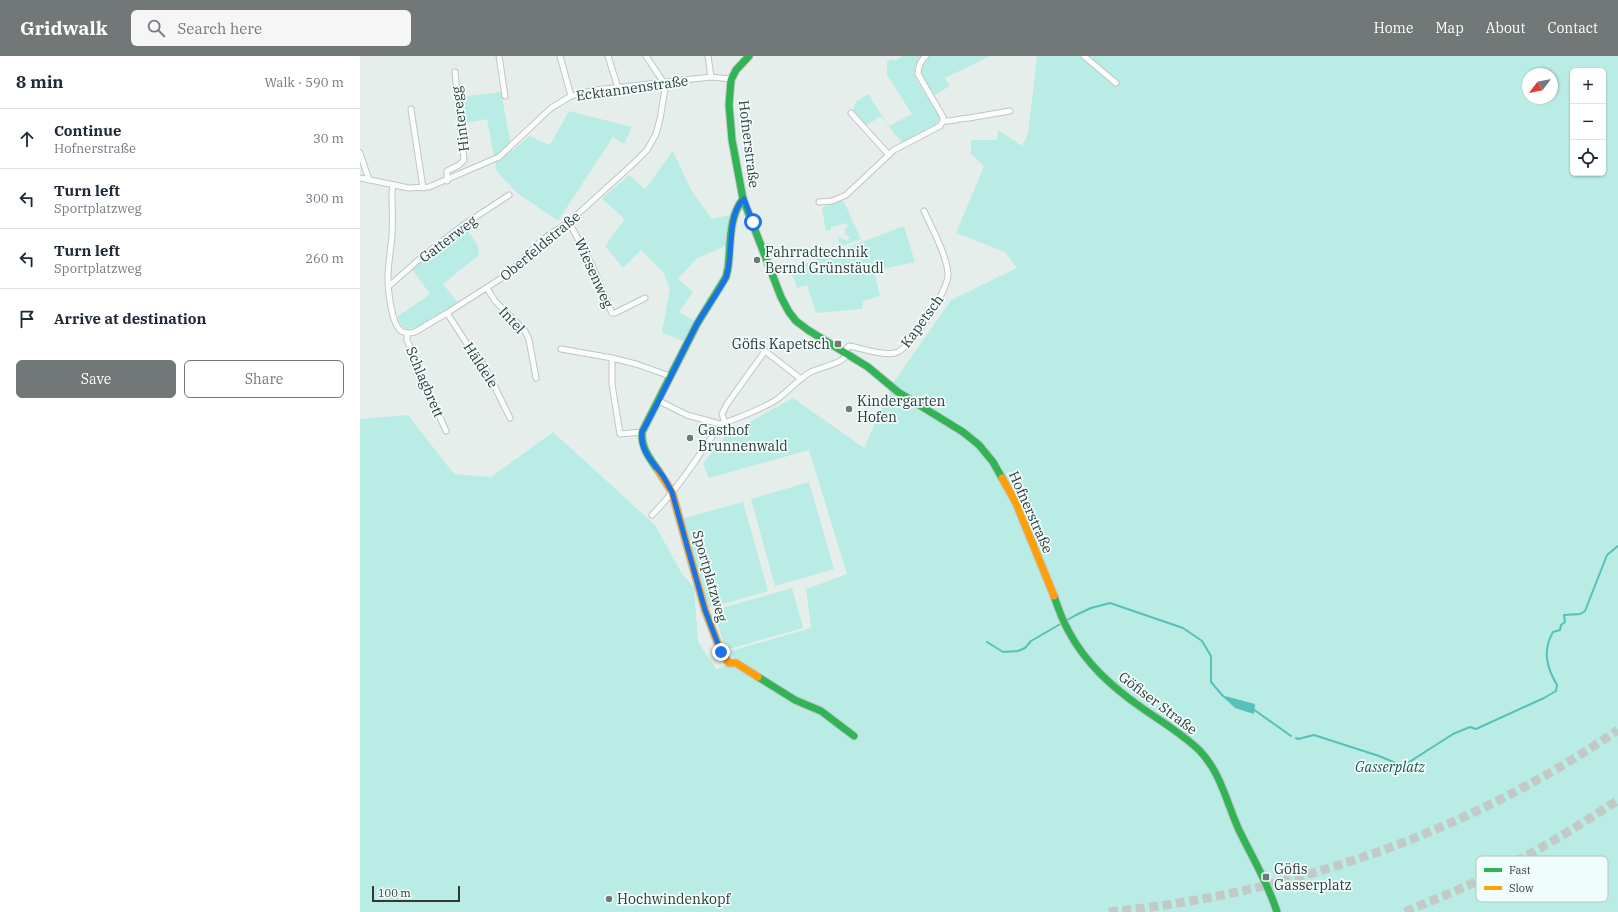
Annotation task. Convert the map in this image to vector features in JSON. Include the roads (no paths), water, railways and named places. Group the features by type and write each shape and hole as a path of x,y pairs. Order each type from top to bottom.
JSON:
{"main road":[{"path":"731,79 750,56"},
{"name":"Hofnerstraße","path":"731,79 730,109 739,183 781,297 789,312 796,321 808,330 880,376 893,382 908,397 963,432 979,445 992,462 1016,503 1067,629"},
{"path":"642,432 699,320 726,277 735,212 737,206 744,199"},
{"name":"Sportplatzweg","path":"642,432 642,442 646,455 663,476 672,492 705,610 721,652 729,663 740,665 795,700 821,710 854,736"},
{"name":"Göfiser Straße","path":"1067,629 1075,645 1090,665 1106,680 1123,695 1183,736 1205,757 1215,775 1277,912"}],"street":[{"path":"499,56 505,96"},
{"path":"560,56 571,96"},
{"path":"608,56 618,88"},
{"path":"646,56 665,83"},
{"path":"708,56 711,77"},
{"path":"819,202 832,201 846,194 896,149 940,126 943,121 943,117 918,74 920,62 926,56"},
{"path":"1084,56 1116,82"},
{"name":"Hinteregg","path":"447,180 447,171 459,165 464,160 455,72"},
{"name":"Ecktannenstraße","path":"360,178 409,188 423,188 447,180 499,157 551,108 571,96 595,90 711,77 731,79"},
{"name":"Oberfeldstraße","path":"406,333 416,332 508,274 543,239 569,222 647,150 656,134 660,119 665,83"},
{"path":"411,109 423,188"},
{"path":"943,121 948,122 962,118 1010,111"},
{"path":"851,113 889,155"},
{"path":"360,153 369,180"},
{"path":"393,185 392,234 388,278 390,298 396,322 402,332 406,333"},
{"name":"Gatterweg","path":"389,286 423,256 462,226 509,195"},
{"name":"Kapetsch","path":"845,353 849,346 889,354 899,352 915,336 945,289 948,280 948,272 939,245 924,211"},
{"name":"Wiesenweg","path":"569,222 592,264 612,313 615,314 645,298"},
{"name":"Intel","path":"487,288 495,301 525,331 529,340 536,378"},
{"name":"Häldele","path":"447,313 469,347 484,365 510,418"},
{"name":"Schlagbrett","path":"406,333 421,374 446,431"},
{"path":"755,342 801,379"},
{"path":"561,349 612,358 636,364 670,376"},
{"path":"725,424 722,414 727,404 765,351"},
{"path":"652,515 672,492 716,431 725,424 775,401 801,379 816,370 843,360 845,353"},
{"path":"612,358 612,384 620,434 642,432"},
{"path":"659,401 687,415 725,424"}],"water":[{"path":"1221,695 1255,704 1254,714 1235,708"}],"waterway":[{"path":"1296,738 1298,739 1314,735 1379,756 1403,766 1453,734 1470,727 1476,729 1556,691 1557,685 1548,666 1547,659 1550,639 1553,632 1560,630 1561,625 1565,622 1564,615 1580,614 1585,611 1607,555 1618,546"},
{"path":"987,642 1003,652 1018,651 1025,648 1031,641 1076,615 1091,608 1110,603 1183,628 1202,641 1211,656 1211,682 1223,696"},
{"path":"1253,709 1291,736"}],"tunnel":[{"path":"1109,912 1177,903 1244,890 1310,874 1375,853 1439,828 1500,799 1560,767 1618,730"},
{"path":"1525,856 1586,821 1618,800"},
{"path":"1405,912 1476,882"}],"place":[{"name":"Fahrradtechnik Bernd Grünstäudl","path":"757,260"},
{"name":"Göfis Kapetsch","path":"838,344"},
{"name":"Kindergarten Hofen","path":"849,409"},
{"name":"Gasthof Brunnenwald","path":"690,438"},
{"name":"Göfis Gasserplatz","path":"1266,877"},
{"name":"Hochwindenkopf","path":"609,899"}],"park label":[{"name":"Gasserplatz","path":"1390,767"}]}
